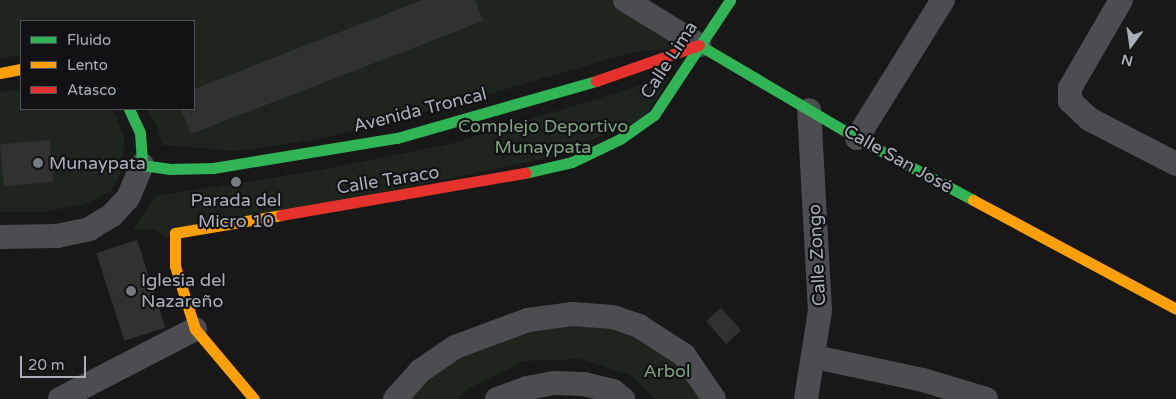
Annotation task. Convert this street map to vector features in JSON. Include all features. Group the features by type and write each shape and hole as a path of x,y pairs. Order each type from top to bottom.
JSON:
{"street":[{"name":"Calle San José","path":"625,0 857,138 1176,310"},
{"name":"Calle Lima","path":"654,115 730,0"},
{"path":"857,138 943,0"},
{"path":"1120,0 1070,88 1070,101 1089,119 1176,164"},
{"name":"Avenida Troncal","path":"142,165 169,169 213,168 397,138 602,80 699,45"},
{"path":"0,73 20,69"},
{"path":"0,237 57,236 89,229 112,214 128,198 142,165 140,133 129,110"},
{"name":"Calle Zongo","path":"806,399 815,357 820,311 809,110"},
{"name":"Calle Taraco","path":"196,329 175,266 175,233 506,178 572,162 620,139 654,115"},
{"path":"395,399 420,371 455,347 528,320 572,314 613,317 639,326 684,355 714,399"},
{"path":"60,399 196,329 254,399"},
{"path":"815,357 924,380 986,399"},
{"path":"497,399 528,388 554,384 584,384 613,391 624,399"}],"green space":[{"name":"Complejo Deportivo Munaypata","path":"0,0 615,0 685,48 634,52 448,106 315,140 236,151 162,145 156,124 148,110 195,110 195,20 20,20 20,55 0,59"},
{"name":"Complejo Deportivo Munaypata","path":"671,76 644,118 548,158 167,237 155,230 133,229 156,196 320,170 454,143"},
{"path":"20,89 20,110 110,110 115,114 124,138 123,169 111,191 85,204 43,212 0,212 0,92"},
{"name":"Arbol","path":"590,306 691,353 726,399 656,399 631,375 580,359 524,361 467,389 458,399 400,399 422,372"}],"building":[{"path":"422,0 475,0 483,21 191,134 181,110 195,110 195,89"},
{"path":"50,140 54,182 4,186 0,144"},
{"name":"Iglesia del Nazareño","path":"137,240 165,327 125,341 96,253"},
{"path":"721,308 741,330 726,344 706,321"}],"traffic: fast":[{"path":"525,173 572,162 620,139 654,115 730,0"},
{"path":"699,45 857,138 973,200"},
{"path":"129,110 140,133 142,165 169,169 213,168 397,138 596,81"}],"traffic: slow":[{"path":"0,73 20,69"},
{"path":"973,200 1176,309"},
{"path":"254,399 195,329 175,266 175,233 281,215"}],"traffic: jam":[{"path":"596,81 699,45"},
{"path":"281,215 525,173"}],"place":[{"name":"Munaypata","path":"38,163"},
{"name":"Parada del Micro 10","path":"236,182"},
{"name":"Iglesia del Nazareño","path":"131,291"}]}
